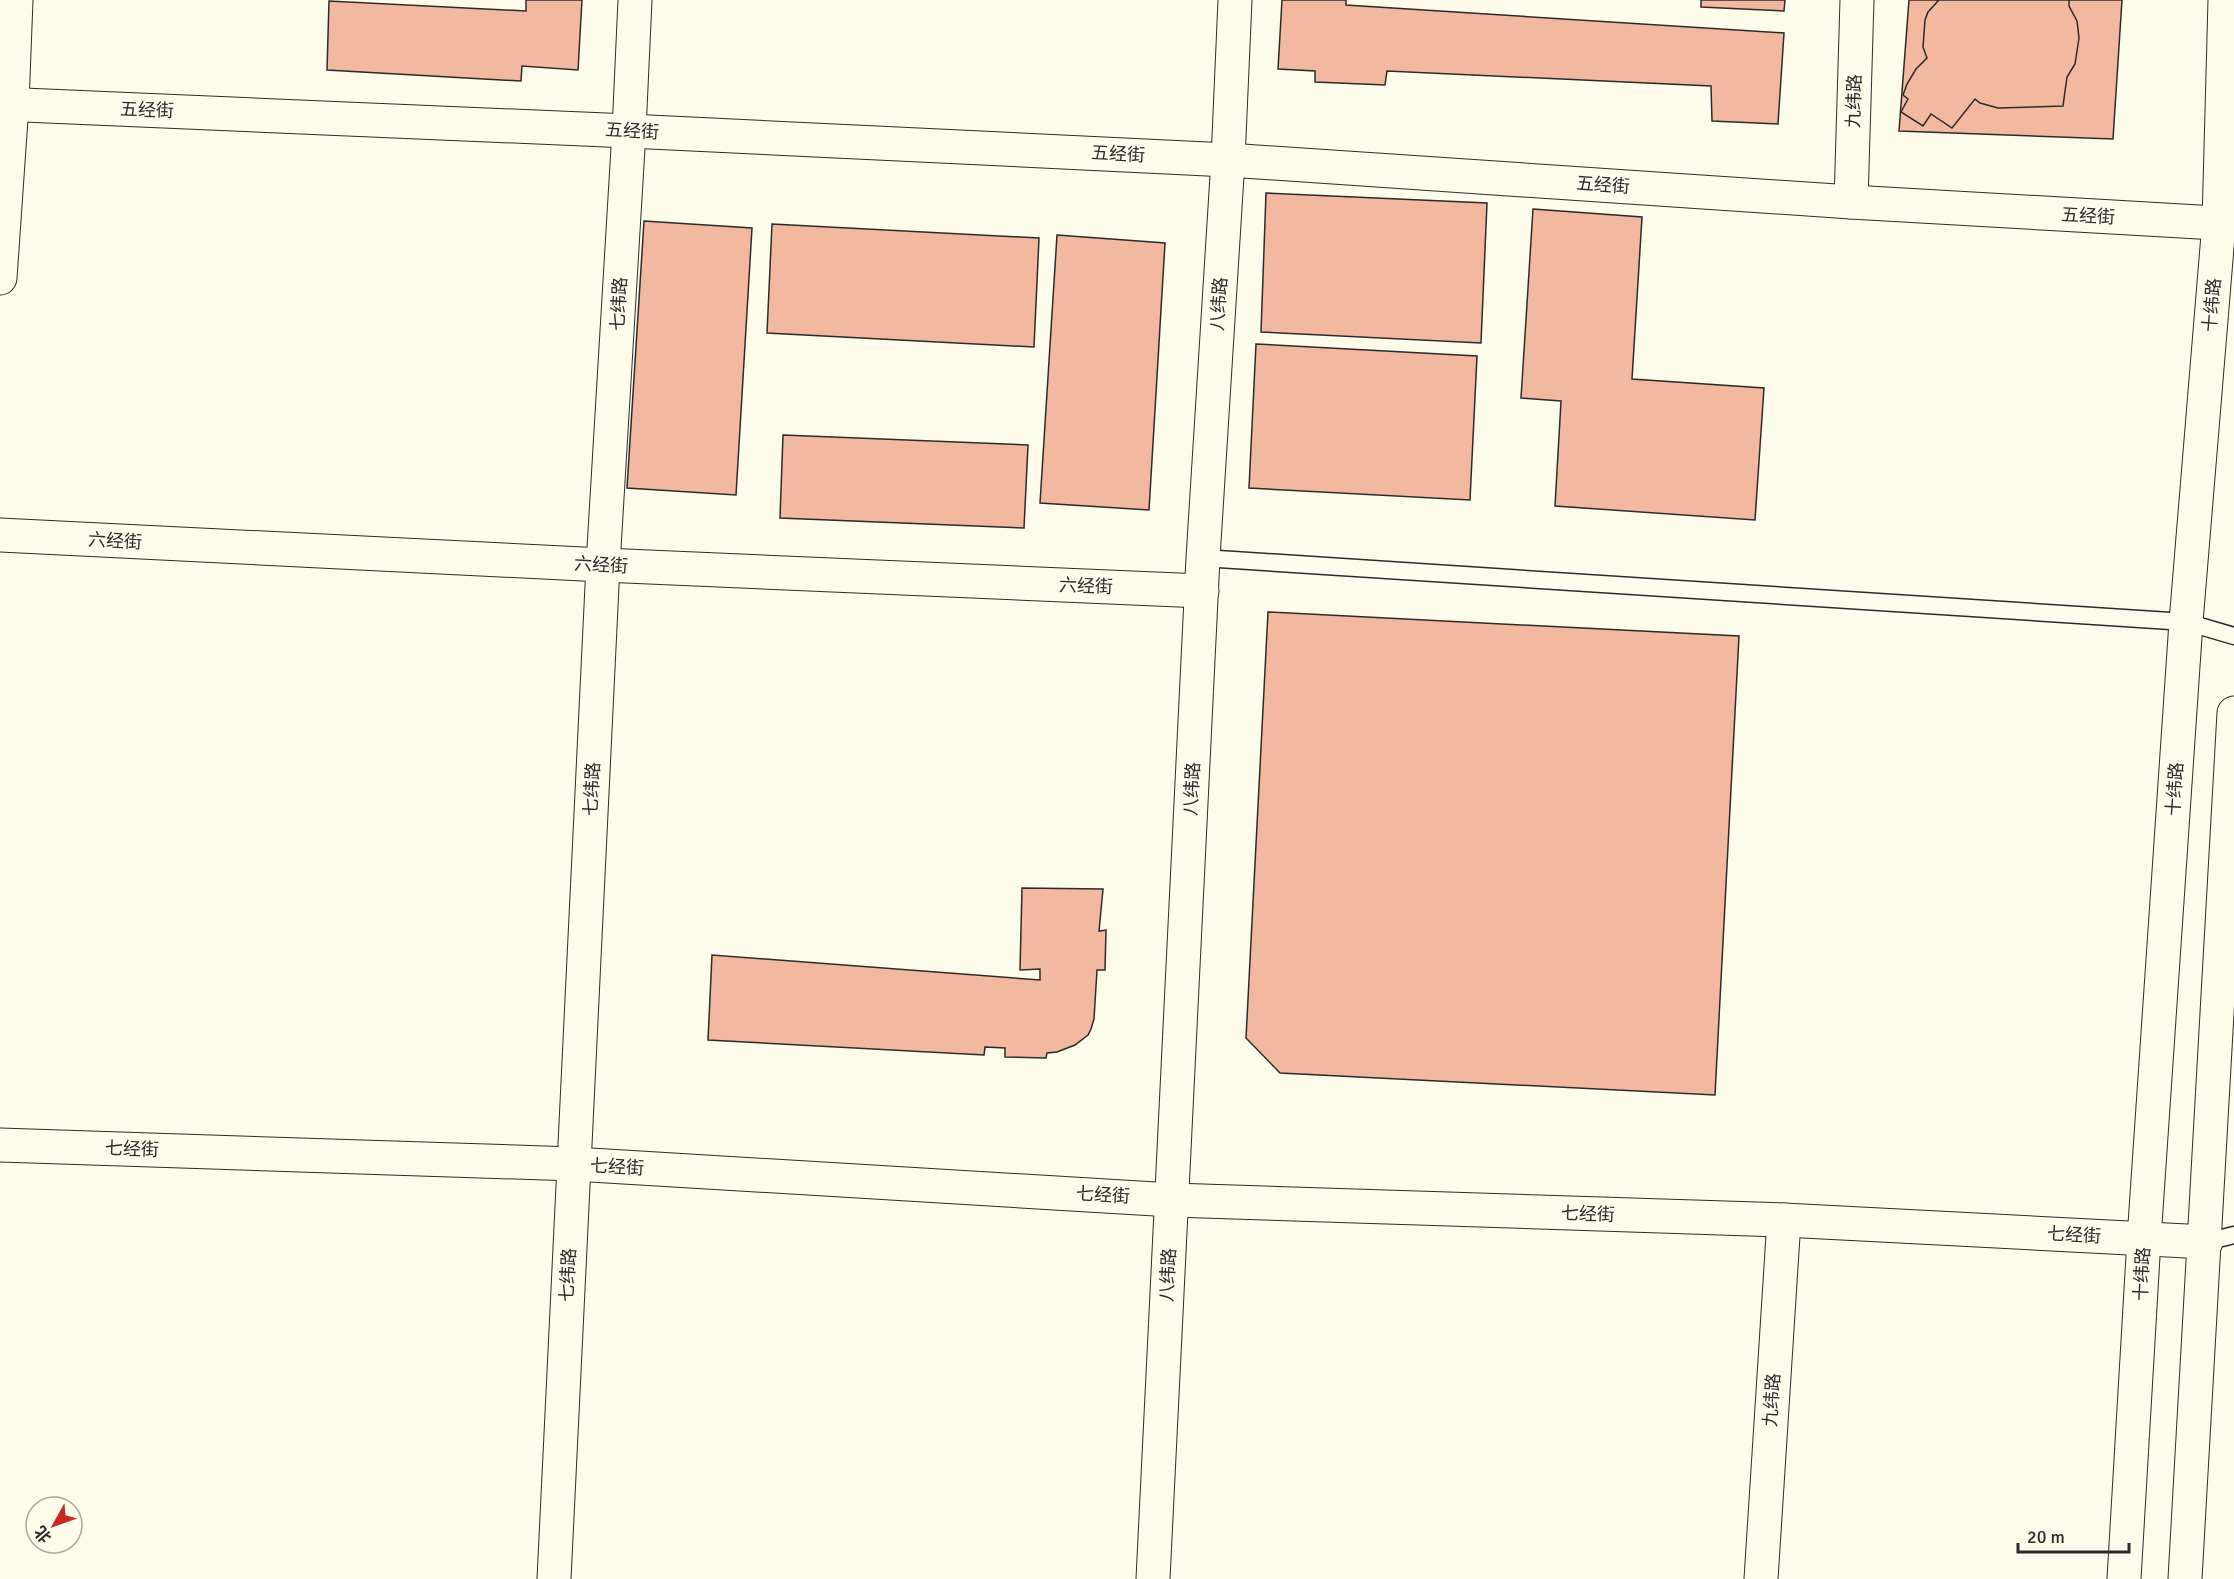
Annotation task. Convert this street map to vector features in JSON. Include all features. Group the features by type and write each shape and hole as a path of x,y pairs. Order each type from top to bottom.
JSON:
{"street":[{"path":"0,278 6,104 16,0"},
{"name":"七纬路","path":"554,1579 603,565 635,0"},
{"name":"八纬路","path":"1153,1579 1203,558 1228,160 1235,0"},
{"name":"九纬路","path":"1851,202 1857,0"},
{"name":"十纬路","path":"2124,1579 2144,1239 2186,622 2226,224 2225,0"},
{"name":"五经街","path":"6,104 1228,160 1851,202 2226,224"},
{"name":"六经街","path":"0,535 603,565 1202,591"},
{"path":"2185,1579 2224,1241 2234,713"},
{"name":"七经街","path":"0,1145 574,1164 1172,1200 1784,1220 2144,1239 2224,1241"},
{"name":"九纬路","path":"1761,1579 1784,1220"}],"lane":[{"path":"1203,558 2186,622 2234,636"}],"building":[{"path":"526,0 582,0 578,70 522,66 521,81 327,70 329,1 526,11"},
{"path":"1282,0 1346,0 1346,5 1784,33 1778,124 1712,121 1711,86 1387,71 1385,85 1315,82 1315,71 1278,69"},
{"path":"1701,0 1785,0 1784,11 1701,7"},
{"path":"1909,0 2122,0 2113,139 1899,131"},
{"path":"1937,0 2069,0 2069,6 2077,21 2079,38 2075,64 2067,77 2063,106 1998,108 1980,103 1975,99 1952,128 1931,114 1923,126 1901,112 1908,99 1903,95 1907,84 1916,69 1927,58 1923,47 1925,20"},
{"path":"1266,193 1487,203 1481,343 1261,332"},
{"path":"1533,209 1642,217 1632,379 1764,388 1755,520 1555,506 1561,401 1521,398"},
{"path":"644,221 752,228 736,495 627,488"},
{"path":"772,224 1039,238 1034,347 767,333"},
{"path":"1057,235 1165,243 1149,510 1040,503"},
{"path":"1256,344 1477,356 1470,500 1249,488"},
{"path":"783,435 1028,445 1024,528 780,518"},
{"path":"1268,612 1739,636 1715,1095 1280,1073 1246,1038"},
{"path":"1022,888 1103,889 1099,931 1106,930 1105,970 1097,970 1094,1019 1091,1029 1088,1035 1075,1045 1047,1053 1046,1058 1005,1057 1005,1048 985,1047 984,1055 708,1040 712,955 1040,980 1040,969 1020,970"}]}
